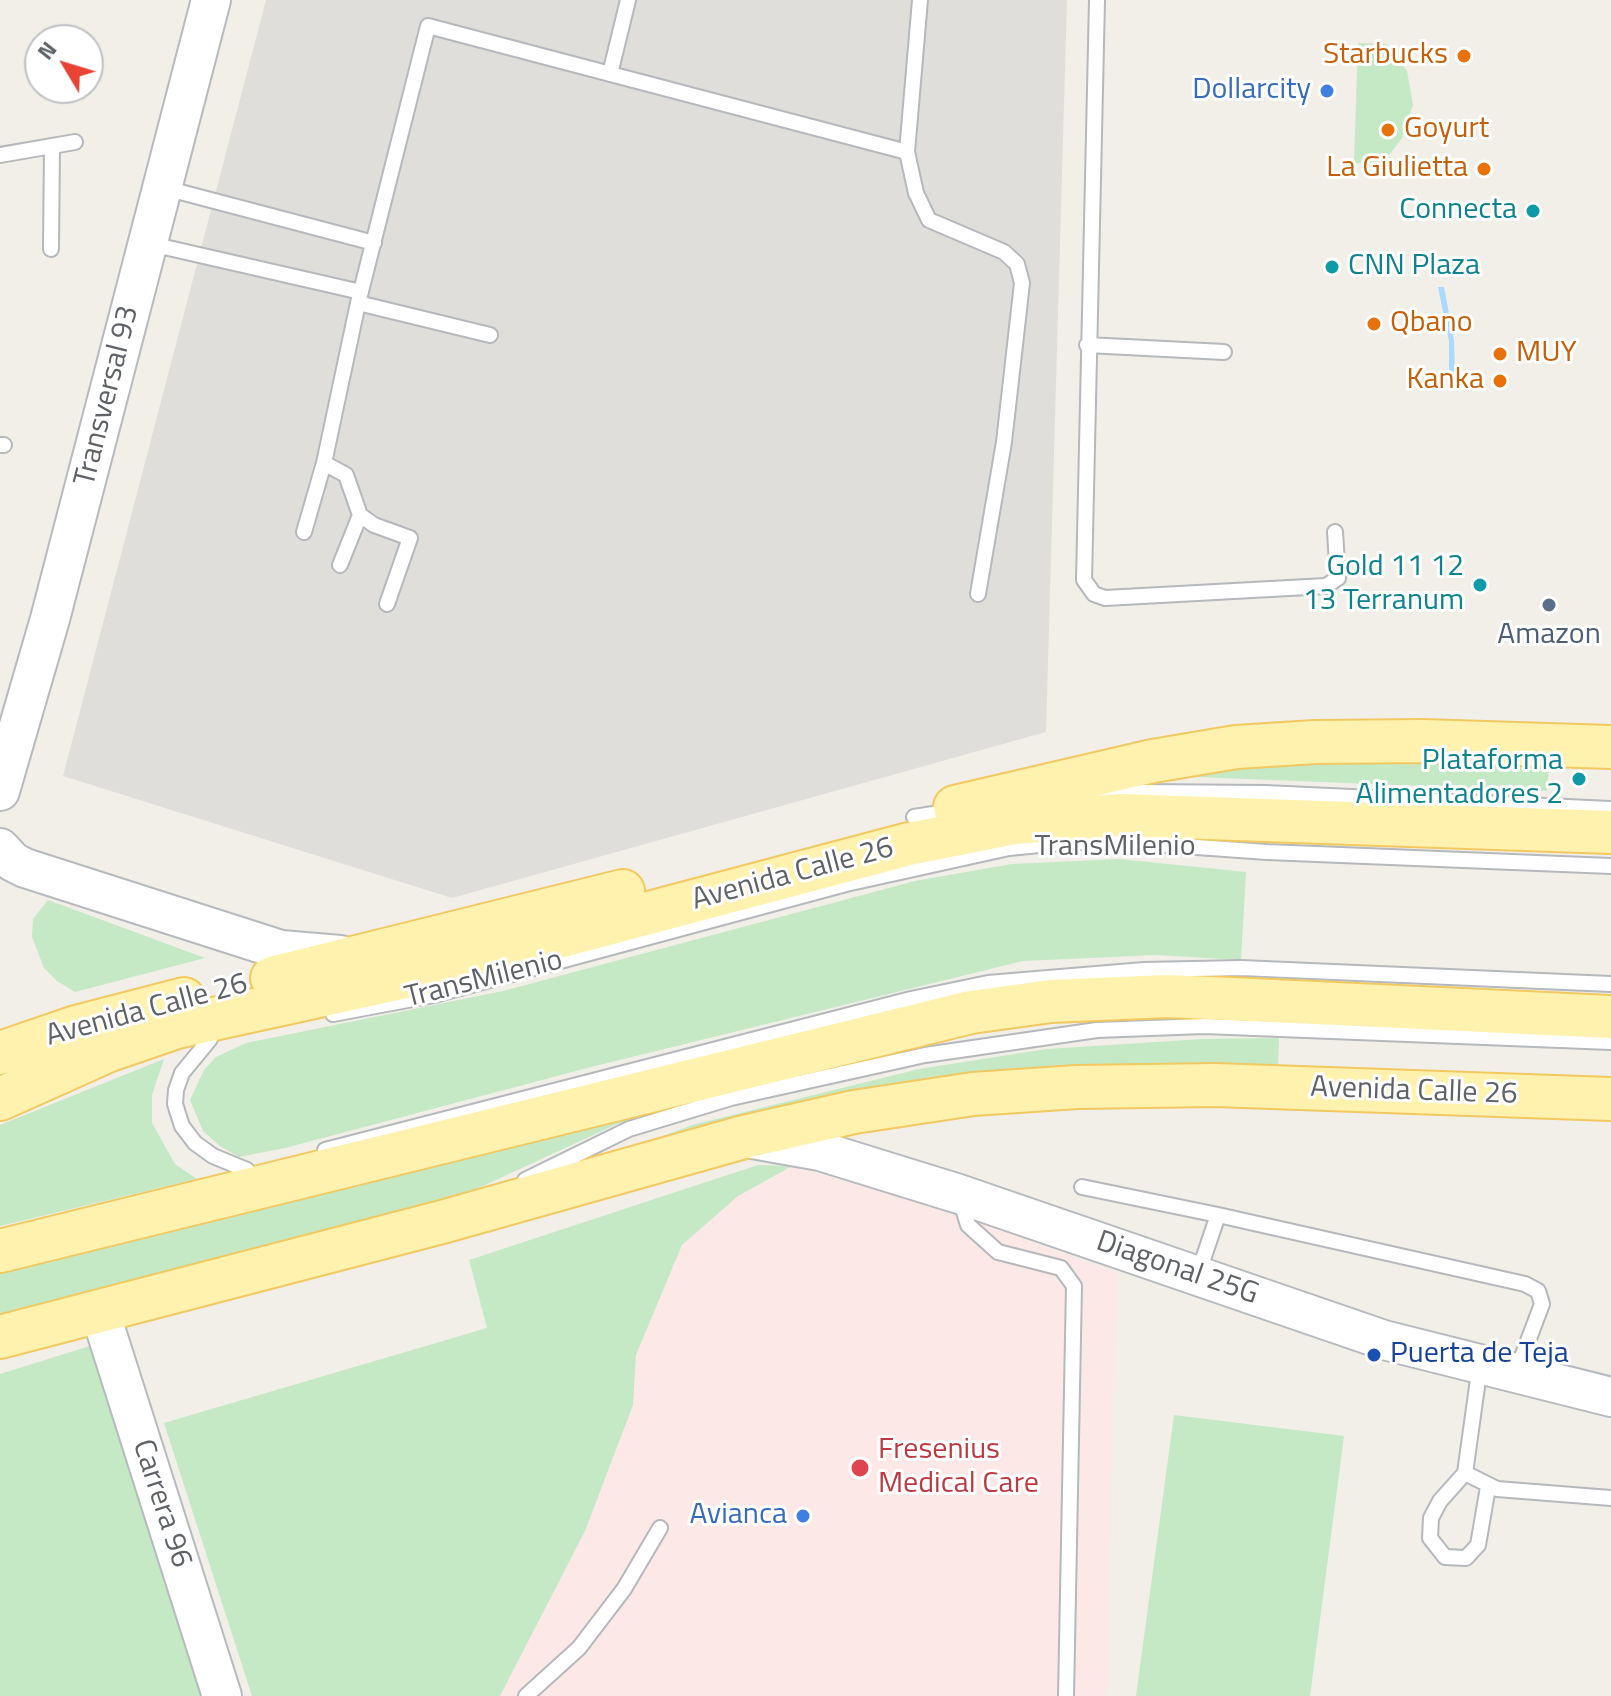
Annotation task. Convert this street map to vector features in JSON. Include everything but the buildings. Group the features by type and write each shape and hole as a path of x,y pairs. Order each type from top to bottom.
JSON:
{"main road":[{"name":"Avenida Calle 26","path":"0,1053 113,1016 914,817 1153,761 1236,747 1407,741 1611,747"},
{"name":"Avenida Calle 26","path":"0,1099 107,1051 177,1027 419,974 909,844 1015,823 1121,815 1611,832"},
{"path":"0,1251 924,1021 984,1010 1051,1001 1167,996 1611,1017"},
{"name":"Avenida Calle 26","path":"0,1337 442,1222 744,1137 854,1112 973,1094 1077,1087 1215,1085 1611,1099"}],"street":[{"name":"Transversal 93","path":"0,791 50,619 211,0"},
{"path":"0,848 13,862 25,868 281,950 314,955 366,955"},
{"name":"Diagonal 25G","path":"744,1137 806,1148 959,1194 1384,1340 1611,1397"},
{"name":"Carrera 96","path":"100,1312 222,1696"}],"lane":[{"path":"610,74 628,0"},
{"path":"920,0 907,152 916,193 929,220 1004,252 1017,264 1022,283 1004,442 978,594"},
{"path":"1097,0 1084,580 1094,594 1105,598 1326,586 1338,578 1335,532"},
{"path":"304,532 324,463 360,298 428,26 907,152"},
{"path":"0,155 75,142"},
{"path":"51,249 52,146"},
{"path":"162,187 374,243"},
{"path":"147,243 490,335"},
{"path":"1087,345 1224,352"},
{"path":"324,463 346,475 360,515 374,525 410,538 387,604"},
{"path":"340,565 360,515"},
{"name":"TransMilenio","path":"914,817 1140,792 1265,793 1611,809"},
{"name":"TransMilenio","path":"315,1017 434,995 846,884 1009,848 1070,842 1127,842 1267,852 1611,866"},
{"path":"304,1155 911,999 988,983 1144,970 1241,968 1611,984"},
{"path":"442,1222 629,1129 731,1098 925,1055 1097,1030 1204,1026 1611,1042"},
{"path":"184,1043 218,1037 182,1073 175,1104 182,1126 195,1143 213,1156 254,1168 219,1178"},
{"path":"0,1113 71,1084"},
{"path":"1082,1187 1533,1286 1542,1304 1498,1369 1465,1473 1440,1501 1431,1518 1430,1538 1445,1557 1466,1558 1478,1545 1488,1487"},
{"path":"0,1236 178,1191"},
{"path":"959,1194 968,1225 998,1252 1061,1268 1074,1286 1066,1696"},
{"path":"1198,1276 1218,1215"},
{"path":"1465,1473 1488,1487 1611,1498"},
{"path":"526,1696 579,1648 624,1589 660,1528"}],"shaded area":[{"path":"266,0 1067,0 1046,732 452,898 63,776"},
{"name":"Fresenius Medical Care","path":"792,1166 911,1199 1116,1272 1106,1696 500,1696 585,1531 633,1405 636,1355 682,1245 738,1196"}],"green space":[{"path":"1358,43 1387,44 1407,71 1413,105 1402,138 1382,164 1354,163"},
{"path":"1244,757 1549,763 1547,791 1121,774"},
{"path":"1119,859 1246,872 1241,960 1157,955 1023,961 591,1067 285,1148 239,1157 203,1131 190,1100 204,1070 216,1057 246,1043 503,991 915,881 1012,864"},
{"path":"48,900 205,958 75,992 44,968 32,937 33,919"},
{"path":"1279,1038 1278,1069 1246,1077 615,1155 692,1125 919,1069 1047,1049 1203,1039"},
{"path":"164,1059 152,1095 152,1123 175,1164 197,1179 0,1226 0,1125"},
{"path":"733,1084 617,1124 444,1204 0,1322 0,1267"},
{"path":"758,1165 792,1166 738,1196 682,1245 636,1355 633,1405 585,1531 500,1696 252,1696 164,1423 487,1328 469,1260"},
{"path":"109,1340 222,1696 0,1696 0,1374"},
{"path":"1174,1415 1344,1436 1310,1696 1136,1696"}],"water":[{"path":"1438,287 1444,287 1454,340 1455,375 1449,375 1449,341"}],"place":[{"name":"Starbucks","path":"1464,56"},
{"name":"Dollarcity","path":"1327,91"},
{"name":"Goyurt","path":"1388,130"},
{"name":"La Giulietta","path":"1484,169"},
{"name":"Connecta","path":"1533,211"},
{"name":"CNN Plaza","path":"1332,267"},
{"name":"Qbano","path":"1374,324"},
{"name":"MUY","path":"1500,354"},
{"name":"Kanka","path":"1500,381"},
{"name":"Gold 11 12 13 Terranum","path":"1480,585"},
{"name":"Amazon","path":"1549,605"},
{"name":"Plataforma Alimentadores 2","path":"1579,779"},
{"name":"Puerta de Teja","path":"1374,1355"},
{"name":"Fresenius Medical Care","path":"860,1468"},
{"name":"Avianca","path":"803,1516"}]}
